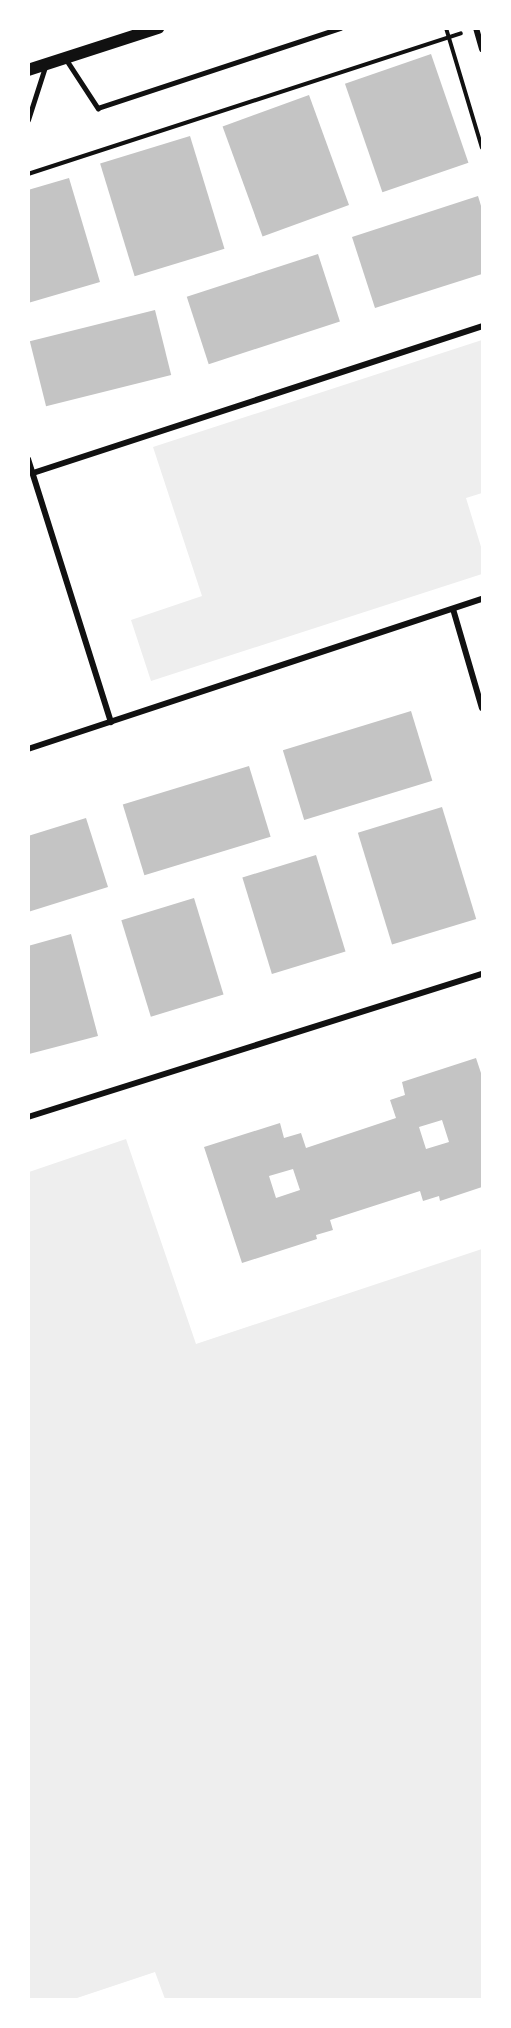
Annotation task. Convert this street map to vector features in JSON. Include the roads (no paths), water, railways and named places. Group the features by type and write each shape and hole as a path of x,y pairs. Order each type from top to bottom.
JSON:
{"main road":[{"path":"28,70 158,28"}],"street":[{"path":"476,28 483,49"},
{"path":"33,473 483,326"},
{"path":"28,459 111,722"},
{"path":"28,749 483,599"},
{"path":"453,609 483,708"},
{"path":"28,1117 483,974"}],"lane":[{"path":"65,58 98,108 340,28"},
{"path":"28,120 46,64"}]}
